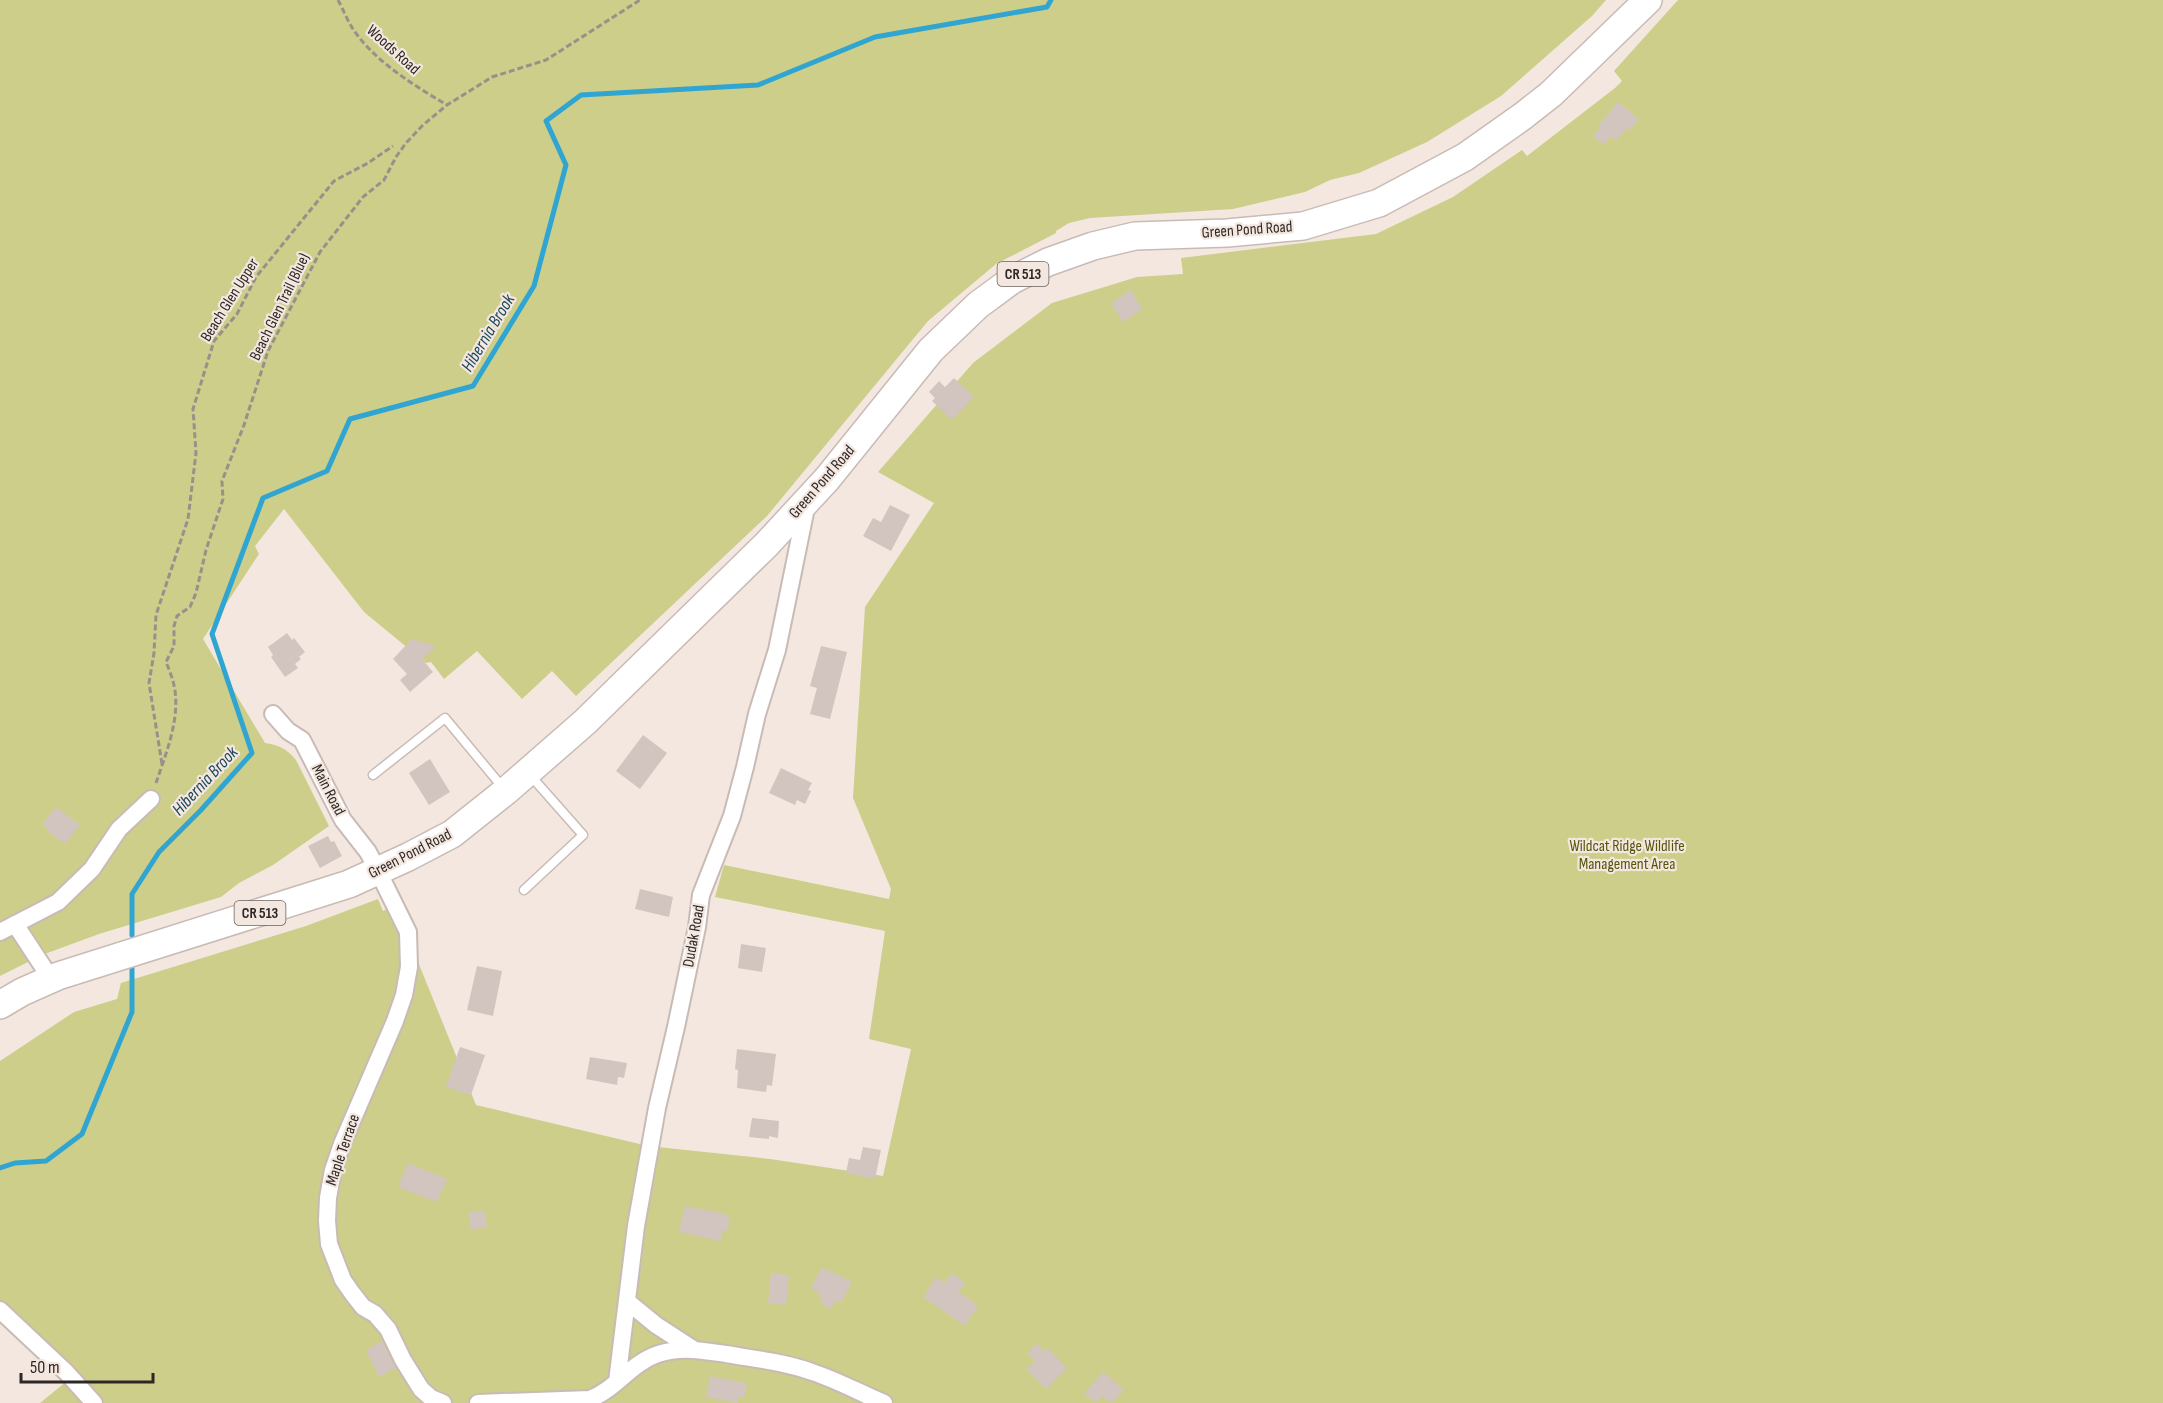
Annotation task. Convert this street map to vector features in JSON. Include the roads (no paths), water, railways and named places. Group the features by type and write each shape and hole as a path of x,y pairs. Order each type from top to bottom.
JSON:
{"main road":[{"name":"Green Pond Road","path":"0,1005 51,979 349,884 452,834 506,791 585,722 766,545 827,479 931,350 978,305 1012,280 1047,262 1093,246 1135,236 1227,233 1303,225 1379,203 1465,157 1523,116 1551,94 1648,0"}],"street":[{"name":"Dudak Road","path":"618,1382 636,1226 657,1108 697,927 701,895 732,816 757,714 777,650 808,500"},
{"name":"Main Road","path":"273,714 288,731 302,740 343,820 368,852 378,871"},
{"path":"51,979 7,928 58,902 92,869 119,829 151,799"},
{"name":"Maple Terrace","path":"378,871 408,932 409,967 404,995 395,1021 333,1170 328,1198 329,1244 352,1293 363,1307 375,1314 388,1329 421,1389 431,1398 443,1403"},
{"path":"628,1302 656,1325 694,1349"},
{"path":"0,1311 34,1340 94,1403"},
{"path":"478,1403 590,1399 604,1394 634,1367 657,1354 678,1349 694,1349 784,1364 813,1372 884,1403"}],"lane":[{"path":"373,776 445,718 506,791"},
{"path":"524,890 583,835 527,773"}],"waterway":[{"name":"Hibernia Brook","path":"132,935 132,894 159,852 201,810 252,753 212,634 263,498 327,471 350,419 473,386 534,286 566,165 546,121 581,95 758,85 875,37 1047,7 1051,0"},
{"name":"Hibernia Brook","path":"0,1168 15,1163 46,1161 82,1134 132,1012 132,968"}],"park label":[{"name":"Wildcat Ridge Wildlife Management Area","path":"1627,855"}]}
